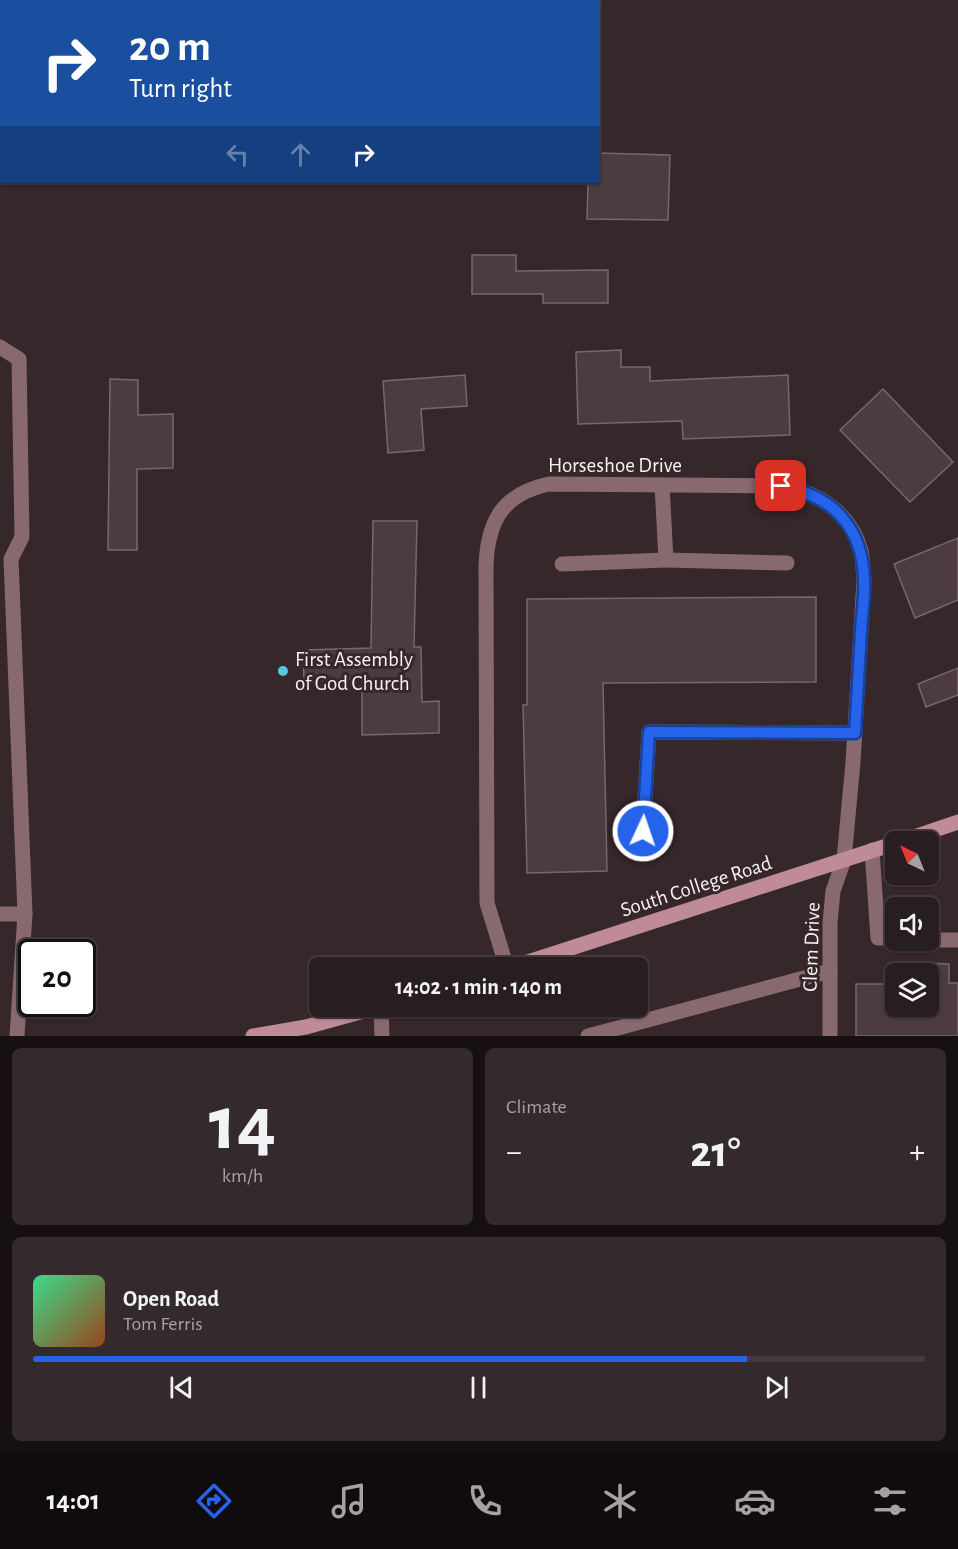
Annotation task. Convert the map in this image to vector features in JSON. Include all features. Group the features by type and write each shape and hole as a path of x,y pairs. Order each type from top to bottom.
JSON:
{"main road":[{"name":"South College Road","path":"931,831 958,822"},
{"name":"South College Road","path":"542,957 885,846"},
{"path":"254,1036 306,1027 344,1017"}],"street":[{"path":"0,346 19,359 22,537 5,559 25,914 17,1036"},
{"name":"Horseshoe Drive","path":"504,957 487,903 486,565 490,532 494,520 506,504 536,487 549,484 781,486 798,489 823,500 844,518 861,552 864,580 855,733 844,860"},
{"path":"662,485 666,560"},
{"path":"562,564 666,560 787,563"},
{"path":"643,831 649,732 855,733"},
{"path":"872,850 878,938 885,938"},
{"name":"Clem Drive","path":"830,1036 830,923 833,891 844,860"},
{"path":"0,914 25,914"},
{"path":"939,939 958,940"},
{"path":"588,1036 830,971"},
{"path":"382,1017 382,1036"}],"building":[{"path":"600,153 670,155 668,220 587,219 588,183 600,183"},
{"path":"472,255 516,255 516,271 608,270 608,303 543,303 543,294 472,294"},
{"path":"621,350 621,367 650,367 650,381 788,375 790,435 683,439 682,421 578,424 576,352"},
{"path":"465,375 467,406 421,409 424,450 388,453 383,381"},
{"path":"110,379 138,380 138,415 173,414 173,468 137,469 137,550 108,550"},
{"path":"883,389 953,462 910,502 840,430"},
{"path":"373,521 417,521 414,647 421,647 422,702 439,701 439,733 362,735 362,679 304,681 303,650 371,648"},
{"path":"958,538 958,600 915,618 894,564"},
{"path":"816,597 816,682 603,683 607,871 527,873 523,705 527,705 527,599"},
{"path":"958,668 958,695 926,707 918,684"},
{"path":"939,964 949,964 949,983 958,983 958,1036 856,1036 856,984 885,984 885,1017 939,1017"}],"place":[{"name":"First Assembly of God Church","path":"283,671"}],"route":[{"path":"643,831 649,732 855,733 864,580 861,552 844,518 823,500 813,494 781,486"}]}
